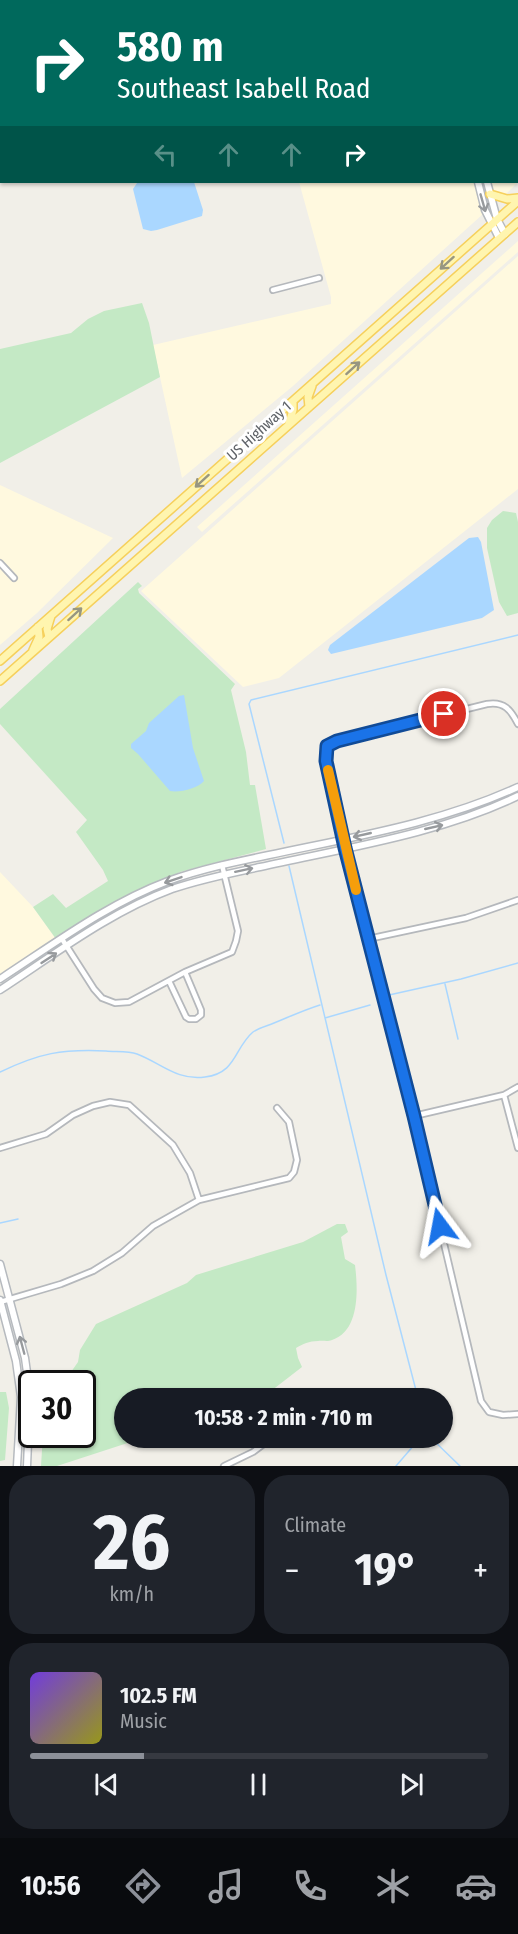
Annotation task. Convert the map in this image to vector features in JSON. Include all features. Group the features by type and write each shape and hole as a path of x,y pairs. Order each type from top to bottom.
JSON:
{"main road":[{"path":"490,194 518,200"},
{"name":"US Highway 1","path":"0,661 518,200"},
{"name":"US Highway 1","path":"0,681 518,222"},
{"path":"309,407 308,397 313,384"},
{"path":"288,425 293,410 293,401"},
{"path":"49,637 47,629 51,616"},
{"path":"32,653 39,637 38,627"}],"street":[{"path":"477,183 485,210 502,236"},
{"path":"487,183 494,222"},
{"path":"273,290 319,278"},
{"path":"0,563 14,578"},
{"path":"518,724 507,708 493,703 337,741 327,746 326,761 345,848 414,1116 481,1401 489,1412 503,1415 518,1414"},
{"path":"0,979 98,915 169,881 222,865 448,815 491,800 518,787"},
{"path":"0,990 102,924 172,889 224,874 450,824 494,808 518,796"},
{"path":"62,939 102,998 115,1003 129,1002 185,972 232,952 237,941 238,930 222,865"},
{"path":"140,894 144,902"},
{"path":"368,939 466,918 518,900"},
{"path":"169,981 186,1017 196,1018 201,1015 201,1010 185,972"},
{"path":"414,1116 504,1095 518,1087"},
{"path":"504,1095 518,1148"},
{"path":"0,1148 46,1134 73,1115 93,1106 110,1102 129,1105 173,1145 190,1173 199,1200"},
{"path":"17,1466 21,1396 16,1361 0,1301 61,1284 93,1271 122,1254 153,1226 199,1200 289,1178 294,1172 297,1160 289,1122 277,1108"},
{"path":"0,1264 26,1358 30,1394 27,1466"},
{"path":"224,1466 258,1448"}],"shaded area":[{"path":"299,183 474,183 483,214 293,386 182,478 153,345 331,304"},
{"path":"491,183 517,183 504,196 493,191"},
{"path":"518,241 518,252 202,532 197,527"},
{"path":"518,256 518,489 279,678 243,687 141,591"},
{"path":"0,485 113,538 37,613 0,645"},
{"path":"0,872 33,907 56,939 0,975"}],"green space":[{"path":"142,303 149,323 160,377 0,463 0,349 71,333 88,319 104,311"},
{"path":"503,511 516,513 518,522 518,613 507,616 499,602 487,548 487,528 492,520"},
{"path":"138,582 142,586 138,589 139,593 235,684 231,690 246,752 250,785 255,785 266,849 180,872 96,913 56,939 33,907 53,894 66,908 108,881 103,870 76,832 87,820 0,724 0,709"},
{"path":"337,1224 345,1224 348,1232 341,1237 345,1259 355,1265 357,1286 352,1319 348,1328 341,1335 330,1341 312,1342 296,1348 302,1367 275,1388 114,1388 114,1447 57,1466 41,1466 42,1448 96,1448 96,1370 72,1370 78,1362 80,1350 96,1324 187,1283 196,1275 303,1242"},
{"path":"0,1392 6,1392 9,1408 5,1460 0,1461"}],"water":[{"path":"137,183 194,183 203,210 202,216 157,230 143,229 133,189"},
{"path":"478,537 481,542 494,610 482,618 331,654 328,650 330,645 469,538"},
{"path":"184,695 193,748 204,781 188,789 170,791 131,748 131,744 146,731 149,723 179,696"}],"waterway":[{"path":"284,843 249,704 251,700 518,635"},
{"path":"289,866 386,1275 415,1388"},
{"path":"389,995 461,979 518,963"},
{"path":"445,984 458,1039"},
{"path":"0,1072 39,1056 90,1051 133,1053 178,1074 195,1078 215,1075 229,1065 253,1032 320,1005"},
{"path":"325,1018 370,1005"},
{"path":"0,1223 18,1219"},
{"path":"396,1466 412,1448"},
{"path":"441,1448 460,1466"}],"slow traffic":[{"path":"328,770 356,890"}],"route":[{"path":"440,1226 345,848 326,761 327,746 337,741 444,714"}]}
